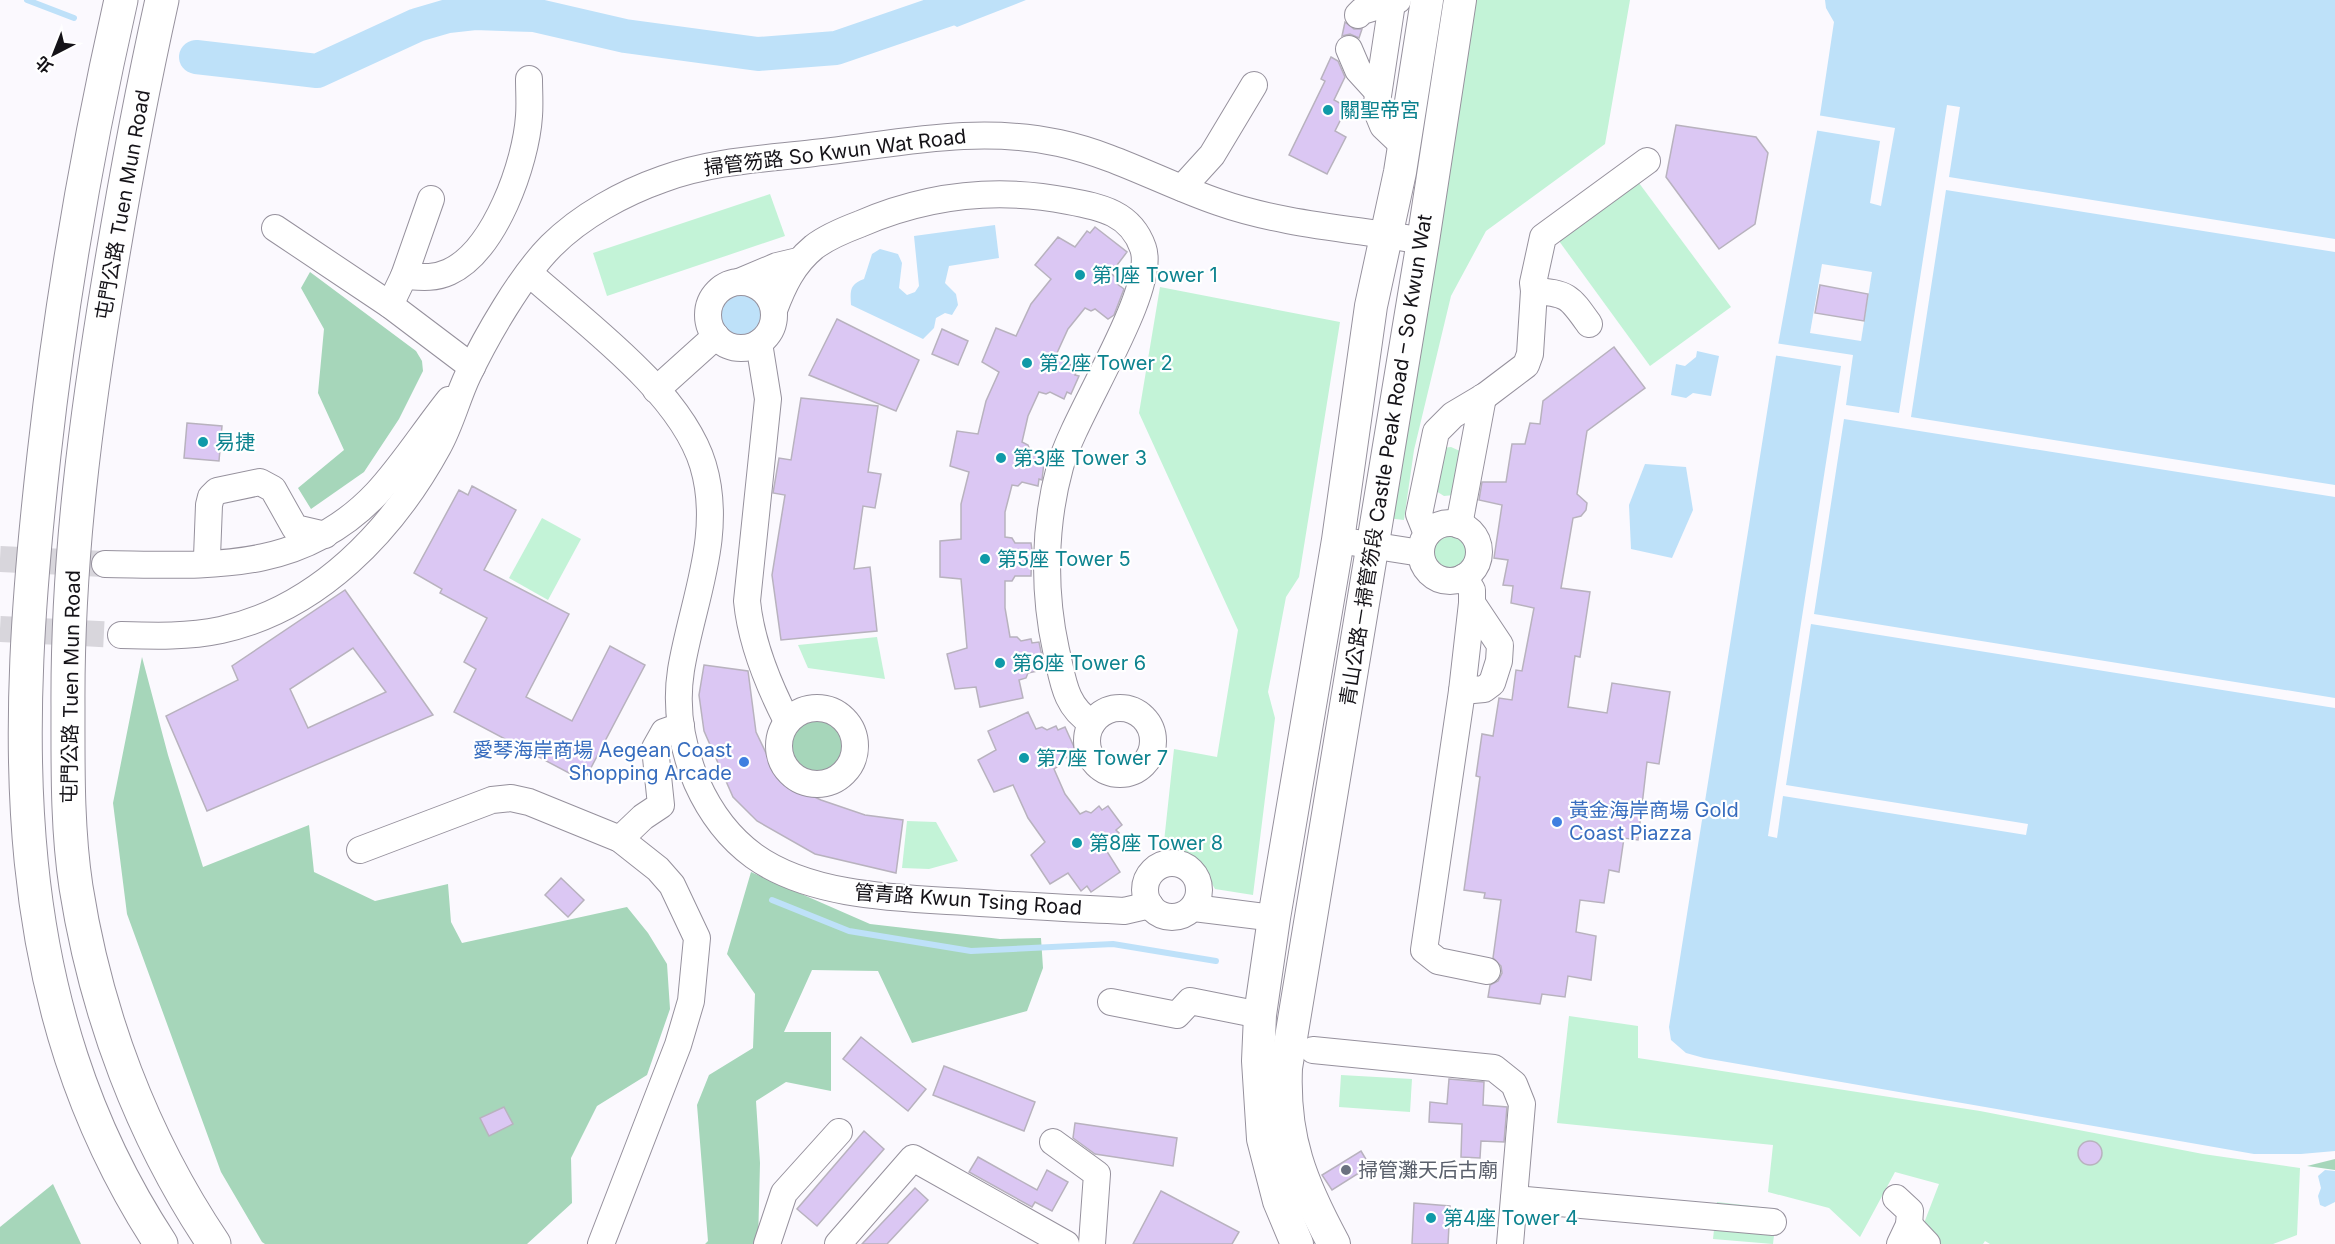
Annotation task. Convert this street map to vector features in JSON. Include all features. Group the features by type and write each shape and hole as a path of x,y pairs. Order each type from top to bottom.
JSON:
{"highway":[{"name":"屯門公路 Tuen Mun Road","path":"121,0 95,123 54,362 32,568 26,684 26,830 42,948 71,1053 94,1117 122,1176 161,1244"},
{"name":"屯門公路 Tuen Mun Road","path":"162,0 147,70 87,407 69,606 68,734 71,835 84,932 102,1004 125,1074 164,1160 214,1244"}],"main road":[{"name":"青山公路－掃管笏段 Castle Peak Road – So Kwun Wat","path":"1297,1244 1279,1200 1263,1139 1258,1072 1260,1015 1274,918 1338,540 1371,306 1404,146 1427,0"},
{"name":"青山公路－掃管笏段 Castle Peak Road – So Kwun Wat","path":"1334,1244 1297,1168 1291,1145 1285,1089 1289,1046 1423,241 1460,0"}],"street":[{"path":"1378,92 1358,70 1354,32 1362,11 1395,1 1376,109 1383,126 1404,146"},
{"path":"404,276 433,278 450,272 483,245 512,182 524,145 529,117 529,79"},
{"path":"1182,188 1212,155 1254,85"},
{"name":"掃管笏路 So Kwun Wat Road","path":"105,564 201,564 272,558 325,535 377,493 470,371 530,273 550,246 573,228 633,191 688,171 750,159 813,153 929,136 990,135 1056,142 1089,151 1221,203 1276,217 1423,241"},
{"path":"1338,540 1372,546 1424,544 1441,524 1459,525 1474,536 1479,554 1472,571 1464,578 1455,581 1436,577 1423,562 1424,544 1419,514 1431,448 1443,423 1526,365 1530,354 1534,291 1543,237 1647,161"},
{"path":"798,261 777,266 729,285 713,297 709,317 716,336 723,342 741,348 759,343 772,325 774,310 798,261 816,246 838,233 888,212 956,196 1018,193 1100,207 1121,216 1137,235 1144,251 1144,272 1133,309 1078,417 1060,465 1051,507 1048,607 1066,696 1078,715 1092,723"},
{"path":"390,305 404,276 431,199"},
{"path":"275,228 390,305 470,371"},
{"name":"管青路 Kwun Tsing Road","path":"530,273 620,353 656,390 682,420 703,465 711,507 707,557 681,670 678,701 681,726 691,768 712,812 731,836 755,857 807,880 869,896 1124,911 1150,905"},
{"path":"739,282 758,287 765,293 774,310"},
{"path":"1534,291 1563,294 1571,299 1588,324"},
{"path":"656,390 716,336"},
{"path":"759,343 768,399 747,601 752,633 775,698 788,721"},
{"name":"掃管笏路 So Kwun Wat Road","path":"121,635 189,635 221,630 279,610 318,588 363,548 407,495 440,444 470,371"},
{"path":"1459,525 1483,397"},
{"path":"1431,448 1453,442 1472,456"},
{"path":"201,564 207,558 209,505 211,497 217,491 260,482 273,489 296,528 325,535"},
{"path":"1424,488 1443,501 1464,496"},
{"path":"1464,578 1472,590 1472,603 1462,691 1424,950 1438,962 1487,971"},
{"path":"620,839 643,817 661,805 655,748 664,732 681,726"},
{"path":"360,850 492,800 511,798 530,802 620,839 658,869 672,885 697,938 691,1001 678,1045 601,1244"},
{"path":"1169,862 1178,862 1194,872 1199,881 1199,899 1194,908 1180,916 1171,917 1163,916 1150,905 1145,887 1152,870 1169,862"},
{"path":"1194,908 1274,918"},
{"path":"1111,1002 1176,1015 1190,1001 1260,1015"},
{"path":"1312,1050 1494,1068 1514,1084 1522,1104 1509,1244"},
{"path":"766,1244 784,1193 838,1132"},
{"path":"1053,1142 1097,1174 1092,1244"},
{"path":"838,1244 913,1158 1049,1241"},
{"path":"1896,1198 1910,1211 1904,1234 1927,1244"},
{"path":"1514,1199 1773,1222"}],"green space":[{"path":"1467,0 1630,0 1605,144 1486,231 1451,296 1414,450 1404,520 1387,518"},
{"path":"1639,183 1731,307 1650,366 1559,241"},
{"path":"770,194 785,236 607,296 593,253"},
{"path":"310,272 416,351 422,361 423,371 399,419 364,472 311,509 298,488 344,450 318,393 324,329 301,288"},
{"path":"1160,287 1340,322 1299,577 1286,597 1268,692 1275,718 1253,895 1215,889 1196,859 1185,853 1163,851 1174,749 1217,757 1238,630 1139,413"},
{"path":"1451,447 1460,451 1454,495 1444,496 1436,491 1442,448"},
{"path":"542,518 581,539 548,600 509,578"},
{"path":"1446,528 1456,528 1471,538 1475,552 1474,561 1465,572 1456,576 1446,576 1431,566 1427,557 1427,547 1437,532"},
{"path":"877,637 885,679 808,668 798,645"},
{"path":"142,657 168,755 203,867 309,825 314,872 375,901 448,884 451,922 462,943 627,907 648,933 667,964 670,1009 647,1075 597,1106 571,1158 572,1203 527,1244 265,1244 262,1242 221,1172 127,914 113,803"},
{"path":"818,717 835,722 843,730 848,747 843,764 835,772 818,777 801,772 793,764 788,747 793,730 801,722"},
{"path":"907,821 936,822 958,861 929,869 902,868"},
{"path":"751,872 870,924 1000,939 1041,938 1043,968 1027,1011 912,1043 878,971 812,970 784,1032 831,1032 831,1091 786,1082 756,1101 760,1163 758,1244 705,1244 708,1241 697,1105 709,1075 753,1048 755,994 727,954"},
{"path":"1569,1016 1638,1026 1638,1058 1980,1111 2203,1154 2300,1168 2297,1235 2273,1244 1990,1244 1985,1241 1983,1244 1916,1244 1939,1184 1895,1172 1860,1237 1829,1208 1768,1192 1773,1145 1557,1123"},
{"path":"1341,1075 1412,1079 1410,1112 1339,1107"},
{"path":"2335,1159 2335,1170 2307,1166"},
{"path":"53,1184 81,1244 0,1244 0,1227"},
{"path":"1717,1202 1777,1209 1773,1244 1713,1239"}],"water":[{"path":"947,0 1026,0 957,27 936,14"},
{"path":"1825,0 2335,0 2335,1151 2254,1154 1704,1058 1686,1053 1671,1040 1669,1027 1776,356 1820,115 1834,22 1826,8"},
{"path":"995,225 999,258 949,266 945,283 956,294 958,305 952,315 945,313 936,318 934,328 923,339 851,305 853,285 864,279 872,254 880,249 898,254 902,263 899,288 907,295 915,292 919,286 914,236"},
{"path":"736,290 746,290 759,297 766,310 766,320 759,333 746,340 736,340 727,336 720,329 716,320 716,310 720,301 727,294"},
{"path":"1697,351 1719,356 1711,396 1693,393 1686,398 1671,395 1676,364 1685,366 1696,357"},
{"path":"1645,464 1686,467 1693,510 1672,558 1631,549 1629,505"},
{"path":"2325,1170 2335,1171 2335,1202 2325,1207 2320,1205 2318,1196 2321,1188 2318,1176"}],"pier":[{"path":"1947,105 1960,107 1949,177 2335,239 2335,252 1946,190 1911,417 2335,485 2335,497 1844,419 1814,614 2335,698 2335,708 1811,624 1786,785 2028,824 2026,835 1783,796 1777,838 1768,836 1841,366 1773,355 1775,343 1853,355 1846,405 1899,413"},
{"path":"1817,115 1895,128 1881,206 1870,203 1880,141 1814,130"},
{"path":"1822,264 1872,272 1861,341 1810,333"}],"building":[{"path":"1345,22 1354,29 1362,29 1359,38 1350,34 1342,36"},
{"path":"1331,57 1338,61 1345,77 1334,100 1347,107 1335,131 1346,137 1327,174 1289,155 1325,81 1321,79"},
{"path":"1676,125 1756,137 1768,153 1755,224 1719,249 1666,177"},
{"path":"1095,227 1127,252 1111,273 1116,278 1116,283 1124,289 1114,315 1108,319 1095,309 1091,311 1085,308 1068,329 1057,353 1063,357 1064,362 1078,368 1075,375 1079,376 1071,394 1067,392 1064,399 1050,392 1046,394 1039,392 1028,416 1022,442 1028,445 1030,450 1045,453 1042,480 1039,479 1038,486 1022,482 1018,486 1012,485 1005,512 1005,537 1012,538 1015,543 1031,543 1032,550 1031,576 1015,576 1012,581 1005,581 1005,608 1010,637 1017,637 1021,641 1031,639 1032,643 1039,642 1044,666 1038,667 1038,671 1028,673 1026,678 1019,680 1023,698 980,707 976,687 955,689 947,654 967,648 961,579 940,577 940,541 961,539 961,504 969,472 950,466 957,431 978,434 986,401 999,372 982,362 996,328 1016,336 1031,304 1051,279 1035,265 1058,237 1075,247 1087,231 1090,233"},
{"path":"1820,285 1868,294 1864,321 1815,313"},
{"path":"837,319 919,360 896,411 809,375"},
{"path":"942,329 968,341 958,365 932,354"},
{"name":"黃金海岸商場 Gold Coast Piazza","path":"1614,347 1645,388 1587,431 1577,494 1587,503 1586,510 1581,516 1573,518 1561,588 1590,592 1580,657 1575,656 1568,707 1607,713 1612,683 1670,692 1659,764 1647,762 1638,840 1624,838 1619,872 1609,870 1604,903 1580,900 1576,932 1596,936 1591,980 1568,976 1565,997 1542,994 1540,1004 1488,997 1490,985 1498,981 1502,973 1501,966 1493,958 1501,900 1484,898 1485,893 1464,890 1480,777 1476,776 1482,734 1493,736 1499,698 1512,700 1516,670 1522,671 1534,608 1511,603 1513,586 1503,585 1508,560 1494,558 1502,505 1479,500 1482,482 1506,482 1512,444 1525,444 1530,423 1540,424 1543,401"},
{"path":"801,398 878,406 868,472 881,474 875,508 863,506 854,569 870,567 877,631 781,640 772,575 785,495 773,493 779,458 791,460"},
{"name":"易捷","path":"187,423 222,426 219,461 184,458"},
{"path":"472,486 516,510 484,570 569,614 526,697 572,721 610,646 645,665 584,781 454,712 476,669 464,662 487,618 440,593 442,589 414,573 459,490 468,495"},
{"path":"345,590 433,715 207,811 166,716 238,680 232,666","holes":["353,648 386,692 308,728 290,689"]},
{"name":"愛琴海岸商場 Aegean Coast Shopping Arcade","path":"704,665 748,671 756,732 767,755 782,776 802,791 821,800 865,815 903,820 896,873 815,854 757,821 733,797 704,731 699,695"},
{"path":"1028,712 1036,729 1042,727 1047,730 1056,726 1058,730 1065,727 1075,749 1068,752 1070,756 1061,760 1060,765 1054,769 1065,794 1080,814 1086,811 1091,813 1099,806 1102,810 1108,806 1122,825 1116,830 1119,833 1111,839 1106,850 1120,872 1091,892 1087,886 1081,891 1068,873 1050,884 1031,855 1045,842 1028,818 1013,785 994,792 978,760 996,750 988,731"},
{"path":"561,878 584,900 568,917 545,895"},
{"path":"861,1037 926,1089 908,1111 843,1059"},
{"path":"944,1066 1035,1102 1024,1131 933,1095"},
{"path":"1449,1079 1484,1082 1483,1105 1507,1107 1504,1142 1481,1141 1480,1158 1461,1157 1462,1124 1429,1122 1430,1102 1447,1104"},
{"path":"504,1107 513,1124 489,1136 480,1118"},
{"path":"1075,1123 1177,1138 1173,1166 1095,1154 1073,1138"},
{"path":"864,1131 884,1149 817,1226 797,1209"},
{"path":"2090,1141 2098,1145 2102,1153 2098,1161 2090,1165 2082,1161 2078,1153 2082,1145"},
{"name":"掃管灘天后古廟","path":"1361,1151 1370,1166 1332,1190 1322,1175"},
{"path":"978,1157 1037,1190 1047,1170 1068,1182 1052,1211 1035,1202 1032,1207 969,1172"},
{"path":"915,1188 928,1200 887,1244 862,1244"},
{"path":"1161,1191 1239,1232 1232,1244 1133,1244"},
{"name":"第4座 Tower 4","path":"1414,1203 1450,1206 1448,1244 1412,1244"}],"waterway":[{"path":"27,0 74,18"},
{"path":"196,57 317,71 417,25 448,16 475,13 534,15 625,36 758,54 836,48 976,0"},
{"path":"772,900 849,931 971,951 1113,944 1216,961"}],"tunnel":[{"path":"0,559 105,564"},
{"path":"0,629 121,635"}],"place":[{"name":"關聖帝宮","path":"1328,110"},
{"name":"第1座 Tower 1","path":"1080,275"},
{"name":"第2座 Tower 2","path":"1027,363"},
{"name":"易捷","path":"203,442"},
{"name":"第3座 Tower 3","path":"1001,458"},
{"name":"第5座 Tower 5","path":"985,559"},
{"name":"第6座 Tower 6","path":"1000,663"},
{"name":"第7座 Tower 7","path":"1024,758"},
{"name":"愛琴海岸商場 Aegean Coast Shopping Arcade","path":"744,762"},
{"name":"黃金海岸商場 Gold Coast Piazza","path":"1557,822"},
{"name":"第8座 Tower 8","path":"1077,843"},
{"name":"掃管灘天后古廟","path":"1346,1170"},
{"name":"第4座 Tower 4","path":"1431,1218"}]}
